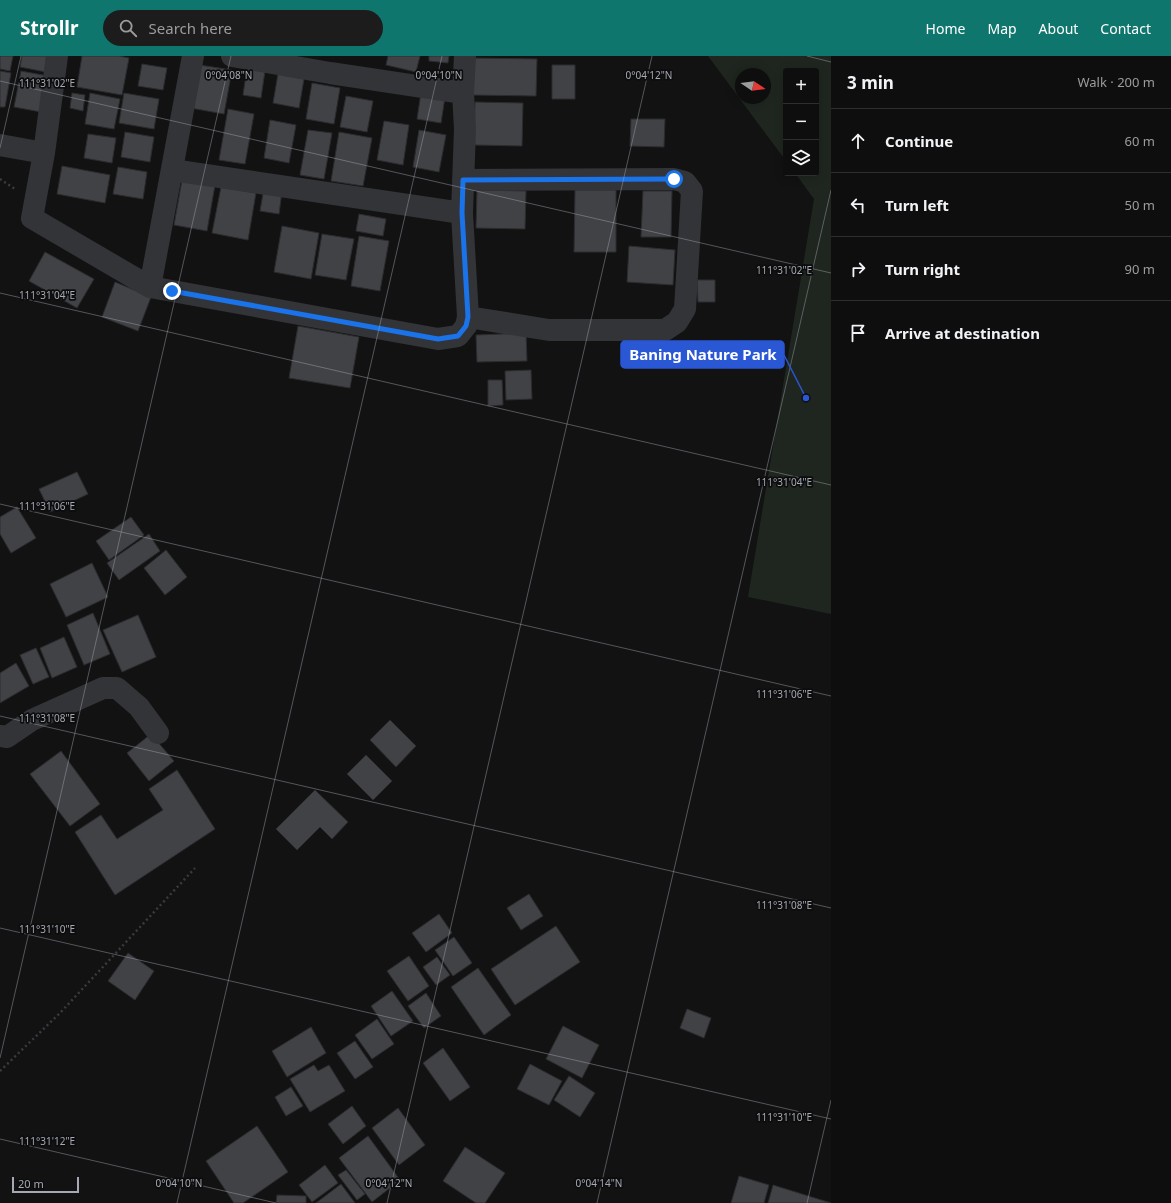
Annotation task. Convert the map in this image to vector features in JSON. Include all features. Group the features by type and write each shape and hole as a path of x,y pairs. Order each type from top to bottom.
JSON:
{"street":[{"path":"57,56 44,153 32,218 150,287 438,339 458,336 466,326 468,317 462,213 465,129 463,92 464,56"},
{"path":"150,287 193,56"},
{"path":"232,56 330,73 463,92"},
{"path":"0,145 44,153"},
{"path":"172,170 462,213"},
{"path":"463,180 674,179 685,182 692,191 685,309 677,322 665,330 549,330 468,317"},
{"path":"0,736 7,737 32,720 103,688 117,688 139,707 158,733"}],"path":[{"path":"0,1071 65,1007 195,868"}],"shaded area":[{"path":"708,56 831,56 831,614 748,597 814,199 797,176 819,176 819,68 783,68 783,157 744,104 771,104 771,68 735,68 735,92"}],"building":[{"path":"0,56 13,56 10,71 0,69"},
{"path":"22,56 54,56 51,73 20,67"},
{"path":"82,56 119,56 129,58 122,95 77,87"},
{"path":"388,56 420,56 416,72 386,65"},
{"path":"429,56 449,56 448,63 429,61"},
{"path":"471,58 537,59 536,96 470,95"},
{"path":"142,64 167,68 163,90 138,86"},
{"path":"193,64 232,70 224,114 185,107"},
{"path":"552,65 575,65 575,99 552,99"},
{"path":"247,68 265,71 261,98 243,95"},
{"path":"0,71 11,73 5,107 0,107"},
{"path":"21,71 48,76 41,112 14,107"},
{"path":"278,74 304,79 299,108 273,103"},
{"path":"312,83 340,88 334,124 306,119"},
{"path":"72,93 85,95 83,111 70,108"},
{"path":"90,93 120,99 114,129 85,124"},
{"path":"124,93 159,99 154,129 119,123"},
{"path":"421,93 445,97 441,123 417,119"},
{"path":"346,96 373,101 367,132 340,127"},
{"path":"475,102 523,103 522,146 474,145"},
{"path":"228,109 254,114 245,164 219,160"},
{"path":"631,119 665,119 664,147 630,146"},
{"path":"270,120 296,125 289,163 264,158"},
{"path":"384,121 409,125 403,165 377,160"},
{"path":"308,130 332,133 324,179 300,175"},
{"path":"419,130 446,135 439,172 413,167"},
{"path":"125,132 154,137 150,162 121,157"},
{"path":"339,132 372,138 363,186 331,181"},
{"path":"88,134 116,138 112,163 84,158"},
{"path":"62,166 110,175 105,203 57,194"},
{"path":"118,167 147,172 143,199 113,194"},
{"path":"182,180 215,185 207,231 174,225"},
{"path":"221,187 256,193 248,240 212,233"},
{"path":"264,188 282,191 279,214 260,211"},
{"path":"477,190 526,191 525,229 476,228"},
{"path":"575,190 616,190 616,252 574,252"},
{"path":"643,191 672,191 671,237 641,237"},
{"path":"359,214 386,219 383,236 356,231"},
{"path":"282,226 319,233 311,279 274,272"},
{"path":"322,234 354,239 346,280 315,275"},
{"path":"359,236 389,241 380,291 351,286"},
{"path":"629,246 675,250 673,285 627,282"},
{"path":"45,252 94,279 77,308 29,281"},
{"path":"697,280 715,280 715,302 698,302"},
{"path":"115,282 151,297 138,331 102,317"},
{"path":"298,326 359,337 350,388 289,378"},
{"path":"526,333 527,361 477,362 476,335"},
{"path":"531,370 532,399 506,400 505,371"},
{"path":"488,380 502,380 503,405 488,406"},
{"path":"77,472 88,494 50,512 39,489"},
{"path":"17,507 36,538 11,553 0,534 0,517"},
{"path":"131,517 144,535 109,560 96,541"},
{"path":"149,534 160,551 119,580 107,563"},
{"path":"166,550 187,577 165,595 144,568"},
{"path":"92,563 108,597 66,617 50,584"},
{"path":"93,613 110,654 84,665 67,625"},
{"path":"138,615 156,657 122,672 103,630"},
{"path":"64,637 77,667 52,678 40,648"},
{"path":"36,648 49,677 33,684 20,655"},
{"path":"16,663 29,686 0,703 0,673"},
{"path":"390,720 416,746 396,767 370,740"},
{"path":"151,734 174,761 149,781 127,753"},
{"path":"61,751 100,804 70,826 30,774"},
{"path":"366,755 392,781 373,800 347,774"},
{"path":"177,770 215,829 115,895 75,832 101,815 117,839 163,810 149,789"},
{"path":"315,790 348,822 332,839 320,827 297,850 276,829"},
{"path":"529,894 543,916 521,930 507,908"},
{"path":"439,914 452,933 426,952 412,933"},
{"path":"556,926 580,962 515,1005 491,969"},
{"path":"454,937 472,963 453,976 435,950"},
{"path":"128,953 154,971 135,1000 108,981"},
{"path":"409,956 429,986 408,1001 387,971"},
{"path":"437,957 450,975 436,985 423,967"},
{"path":"478,968 511,1015 484,1035 451,987"},
{"path":"392,991 413,1021 391,1036 371,1006"},
{"path":"426,993 441,1016 424,1028 408,1006"},
{"path":"687,1009 711,1018 704,1038 680,1028"},
{"path":"377,1019 394,1044 372,1059 355,1035"},
{"path":"563,1026 599,1045 582,1078 546,1059"},
{"path":"311,1027 326,1053 287,1077 272,1051"},
{"path":"355,1041 373,1067 355,1079 337,1053"},
{"path":"443,1048 470,1087 450,1101 423,1063"},
{"path":"530,1064 562,1081 549,1105 517,1089"},
{"path":"314,1065 318,1071 329,1065 345,1091 310,1112 290,1079"},
{"path":"569,1076 595,1093 580,1117 554,1100"},
{"path":"291,1087 303,1106 286,1116 275,1097"},
{"path":"352,1106 366,1126 343,1144 328,1124"},
{"path":"398,1108 425,1145 399,1165 372,1128"},
{"path":"257,1126 288,1172 243,1203 234,1203 206,1161"},
{"path":"368,1136 400,1180 372,1202 339,1158"},
{"path":"465,1147 505,1173 485,1203 476,1203 443,1181"},
{"path":"325,1165 338,1183 312,1202 299,1185"},
{"path":"346,1170 365,1194 357,1200 338,1175"},
{"path":"739,1176 769,1185 764,1203 731,1203"},
{"path":"341,1184 355,1203 316,1203"},
{"path":"773,1185 831,1203 768,1203"},
{"path":"277,1195 306,1196 306,1203 276,1203"}],"place":[{"name":"Baning Nature Park","path":"806,398"}],"route":[{"path":"172,291 438,339 458,336 466,326 468,317 462,213 463,180 674,179"}]}
